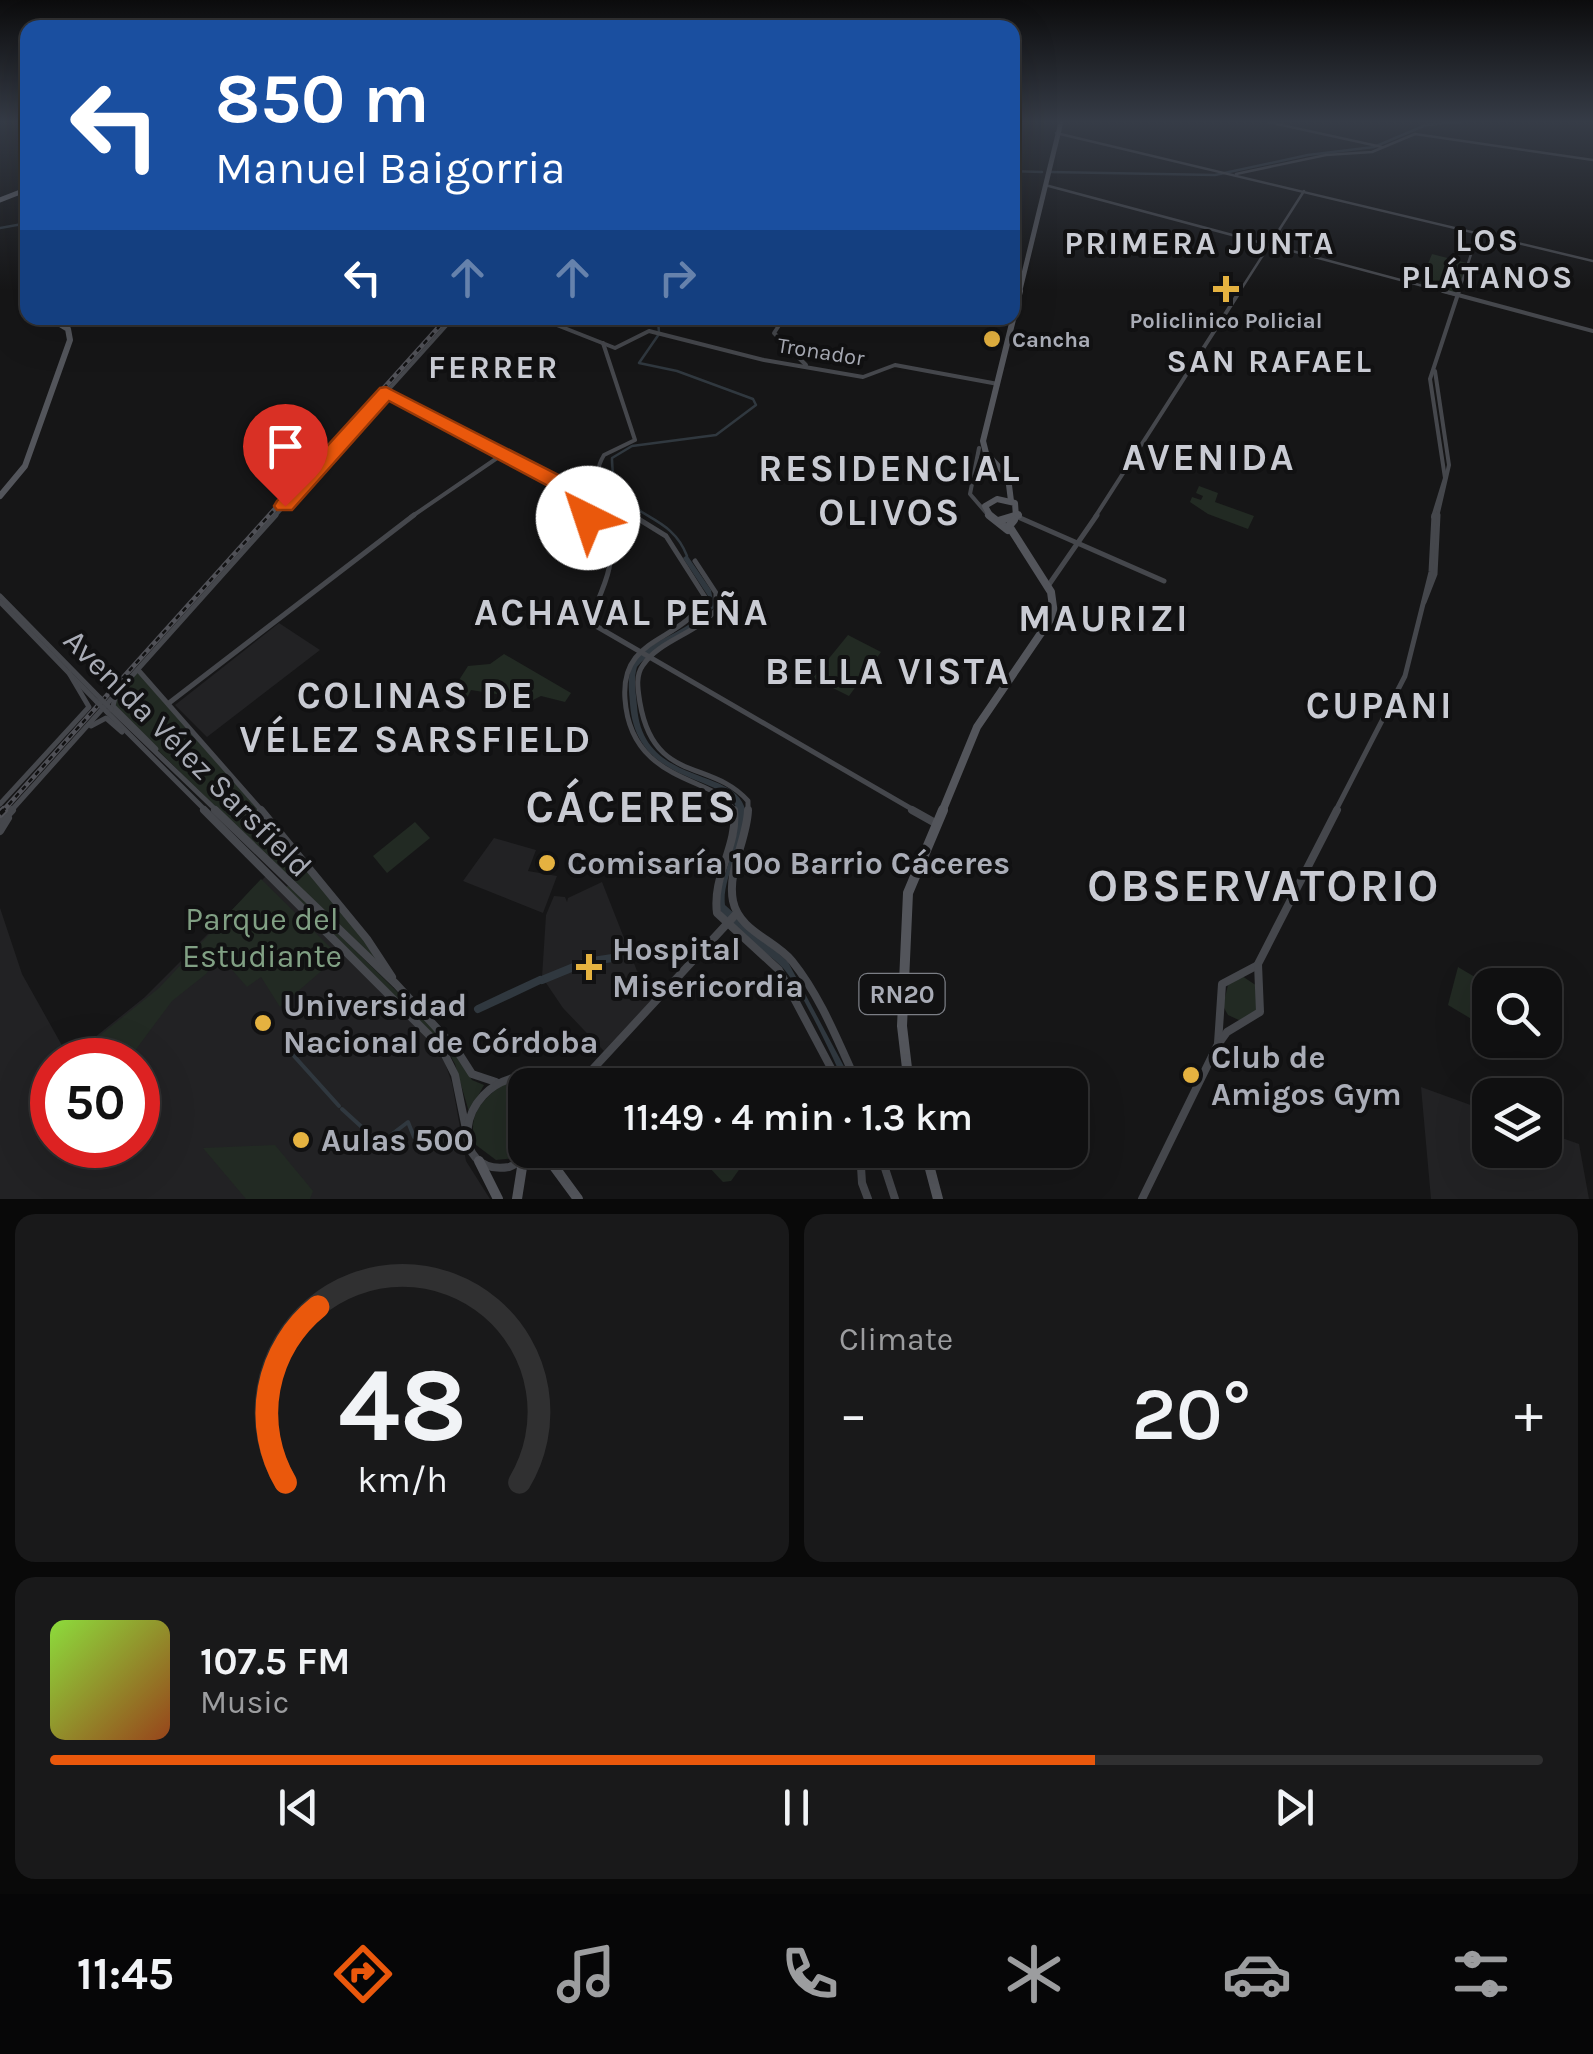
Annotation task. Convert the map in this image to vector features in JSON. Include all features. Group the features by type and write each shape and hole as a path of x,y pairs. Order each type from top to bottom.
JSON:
{"main road":[{"path":"1020,275 1045,178"},
{"path":"1020,286 1046,178"},
{"path":"1251,178 1593,261"},
{"path":"1251,178 1304,191"},
{"path":"1045,185 1593,330"},
{"path":"1001,498 1019,509 1009,526 1051,585 1304,191"},
{"path":"1142,1199 1217,1046 1227,1032 1260,1012 1258,964 1406,676 1431,566 1433,514 1446,464 1430,379 1478,233"},
{"path":"0,494 26,466 70,340 68,329 60,325"},
{"path":"108,708 448,325"},
{"path":"558,325 603,343 635,440 602,456 598,470 602,491 627,514 666,536 705,597 700,608 676,633 629,665 625,685 628,720 643,751 690,784 721,794 734,809 734,824 714,898 717,913 732,919 792,962 849,1068"},
{"path":"779,325 774,333 808,368"},
{"path":"1008,325 983,446 1008,477 1011,501"},
{"path":"1010,325 969,499 1018,540"},
{"name":"Tronador","path":"603,343 616,348 638,334 660,333 808,368 866,377 895,365 996,383"},
{"path":"1424,602 1435,574 1436,524 1450,465 1433,369"},
{"path":"387,393 570,490 588,518 608,529 614,552 611,577 589,622 937,824"},
{"path":"979,448 1005,480 1006,492 986,504 989,516"},
{"path":"169,703 436,498 504,454"},
{"path":"0,823 108,708 286,506"},
{"path":"998,522 1016,518 1164,581"},
{"path":"594,1068 732,919 733,884 748,802 732,786 696,774 658,748 645,729 639,700 639,672 646,654 690,635 716,610 716,593 695,561"},
{"name":"RN20","path":"908,1068 902,1026 904,903 980,722 1052,622 1055,604 1051,585"},
{"name":"Avenida Vélez Sarsfield","path":"0,599 98,699"},
{"name":"Avenida Vélez Sarsfield","path":"0,599 69,674 108,708 441,1047 456,1075 467,1134 478,1161"},
{"path":"139,671 306,864 367,939 396,984"},
{"path":"0,804 89,706 69,674"},
{"path":"121,692 114,706 154,745 160,762"},
{"path":"44,774 102,718 160,762"},
{"name":"Avenida Vélez Sarsfield","path":"160,762 396,984 456,1049 472,1074 496,1082"},
{"path":"0,832 18,803"},
{"path":"732,919 779,970 831,1068"},
{"path":"1217,1046 1222,984 1258,964"},
{"path":"1242,974 1259,986"},
{"path":"1222,1012 1230,1021 1241,1024"},
{"path":"467,1134 476,1102 496,1082 508,1079"},
{"path":"478,1161 508,1166"},
{"path":"478,1161 498,1199"},
{"path":"516,1199 522,1168"},
{"path":"555,1168 578,1199"},
{"path":"861,1168 868,1199"},
{"path":"885,1168 896,1199"},
{"path":"930,1168 938,1199"}],"shaded area":[{"path":"687,555 711,590 714,607 697,625 637,667 637,706 642,731 669,762 722,785 736,794 744,806 744,828 728,880 725,905 788,962 845,1068 837,1068 816,1023 782,967 735,930 721,912 717,901 738,819 730,798 664,765 648,751 636,731 629,689 632,666 647,649 691,623 709,606 708,596 683,558"},
{"path":"279,623 320,650 207,737 175,705"},
{"path":"494,838 536,850 528,871 557,876 543,913 463,881"},
{"name":"Universidad Nacional de Córdoba","path":"266,876 440,1049 452,1083 466,1161 490,1199 0,1199 0,908 22,974 58,1038 30,1038 30,1168 160,1168 160,1038 94,1038 145,997"},
{"name":"Hospital Misericordia","path":"602,882 637,971 658,993 604,1051 563,1008 542,977 546,915 554,896 565,897 567,902"},
{"path":"1421,1087 1472,1105 1472,1168 1562,1168 1562,1138 1579,1144 1589,1199 1431,1199"}],"green space":[{"path":"1432,254 1467,263 1457,294 1420,284"},
{"path":"1199,486 1218,493 1215,502 1254,516 1248,529 1208,514 1190,502 1192,497 1201,500 1203,496 1196,493"},
{"path":"848,635 881,652 849,696 813,678"},
{"path":"504,654 571,693 565,702 471,690 464,704 445,702 468,666 490,664"},
{"path":"139,671 327,890 396,984 113,706 115,698"},
{"path":"415,822 430,838 387,873 373,856"},
{"name":"Parque del Estudiante","path":"261,879 336,953 334,960 280,1007 261,977 247,987 219,955 206,974 172,1001 144,1038 96,1038 159,988"},
{"path":"289,885 449,1043 472,1080 484,1085 469,1112 455,1064 445,1046 286,887"},
{"path":"1458,967 1472,975 1472,1019 1448,1005"},
{"path":"1242,976 1257,986 1258,1010 1241,1021 1228,1015 1223,1006 1228,985"},
{"path":"508,1081 508,1159 496,1160 476,1145 473,1133 476,1114 493,1092"},
{"path":"275,1145 313,1191 310,1199 246,1199 203,1148"},
{"path":"710,1168 740,1168 731,1181 723,1182"}],"waterway":[{"path":"0,228 20,224"},
{"path":"658,325 659,334 639,363 677,371 753,399 756,405 716,435 632,446 612,458 614,479 621,494 667,528 687,556"},
{"path":"542,980 586,962 619,957"},
{"path":"478,1009 540,980"},
{"path":"294,1056 339,1106"},
{"path":"342,1109 376,1140"},
{"path":"379,1144 408,1122 414,1137"},
{"path":"418,1136 449,1149 460,1147"}],"railway":[{"path":"2,812 441,325"}],"place":[{"name":"Policlinico Policial","path":"1226,289"},
{"name":"Cancha","path":"992,339"},
{"name":"Comisaría 10º Barrio Cáceres","path":"547,863"},
{"name":"Hospital Misericordia","path":"589,967"},
{"name":"Universidad Nacional de Córdoba","path":"263,1023"},
{"name":"Club de Amigos Gym","path":"1191,1075"},
{"name":"Aulas 500","path":"301,1140"}],"district":[{"name":"PRIMERA JUNTA","path":"1200,243"},
{"name":"LOS PLÁTANOS","path":"1488,258"},
{"name":"SAN RAFAEL","path":"1270,361"},
{"name":"FERRER","path":"494,367"},
{"name":"AVENIDA","path":"1209,457"},
{"name":"RESIDENCIAL OLIVOS","path":"890,490"},
{"name":"ACHAVAL PEÑA","path":"622,612"},
{"name":"MAURIZI","path":"1104,618"},
{"name":"BELLA VISTA","path":"888,671"},
{"name":"CUPANI","path":"1380,705"},
{"name":"COLINAS DE VÉLEZ SARSFIELD","path":"416,717"},
{"name":"CÁCERES","path":"632,806"},
{"name":"OBSERVATORIO","path":"1264,885"}],"route":[{"path":"285,506 386,392 570,490 588,518"}]}
